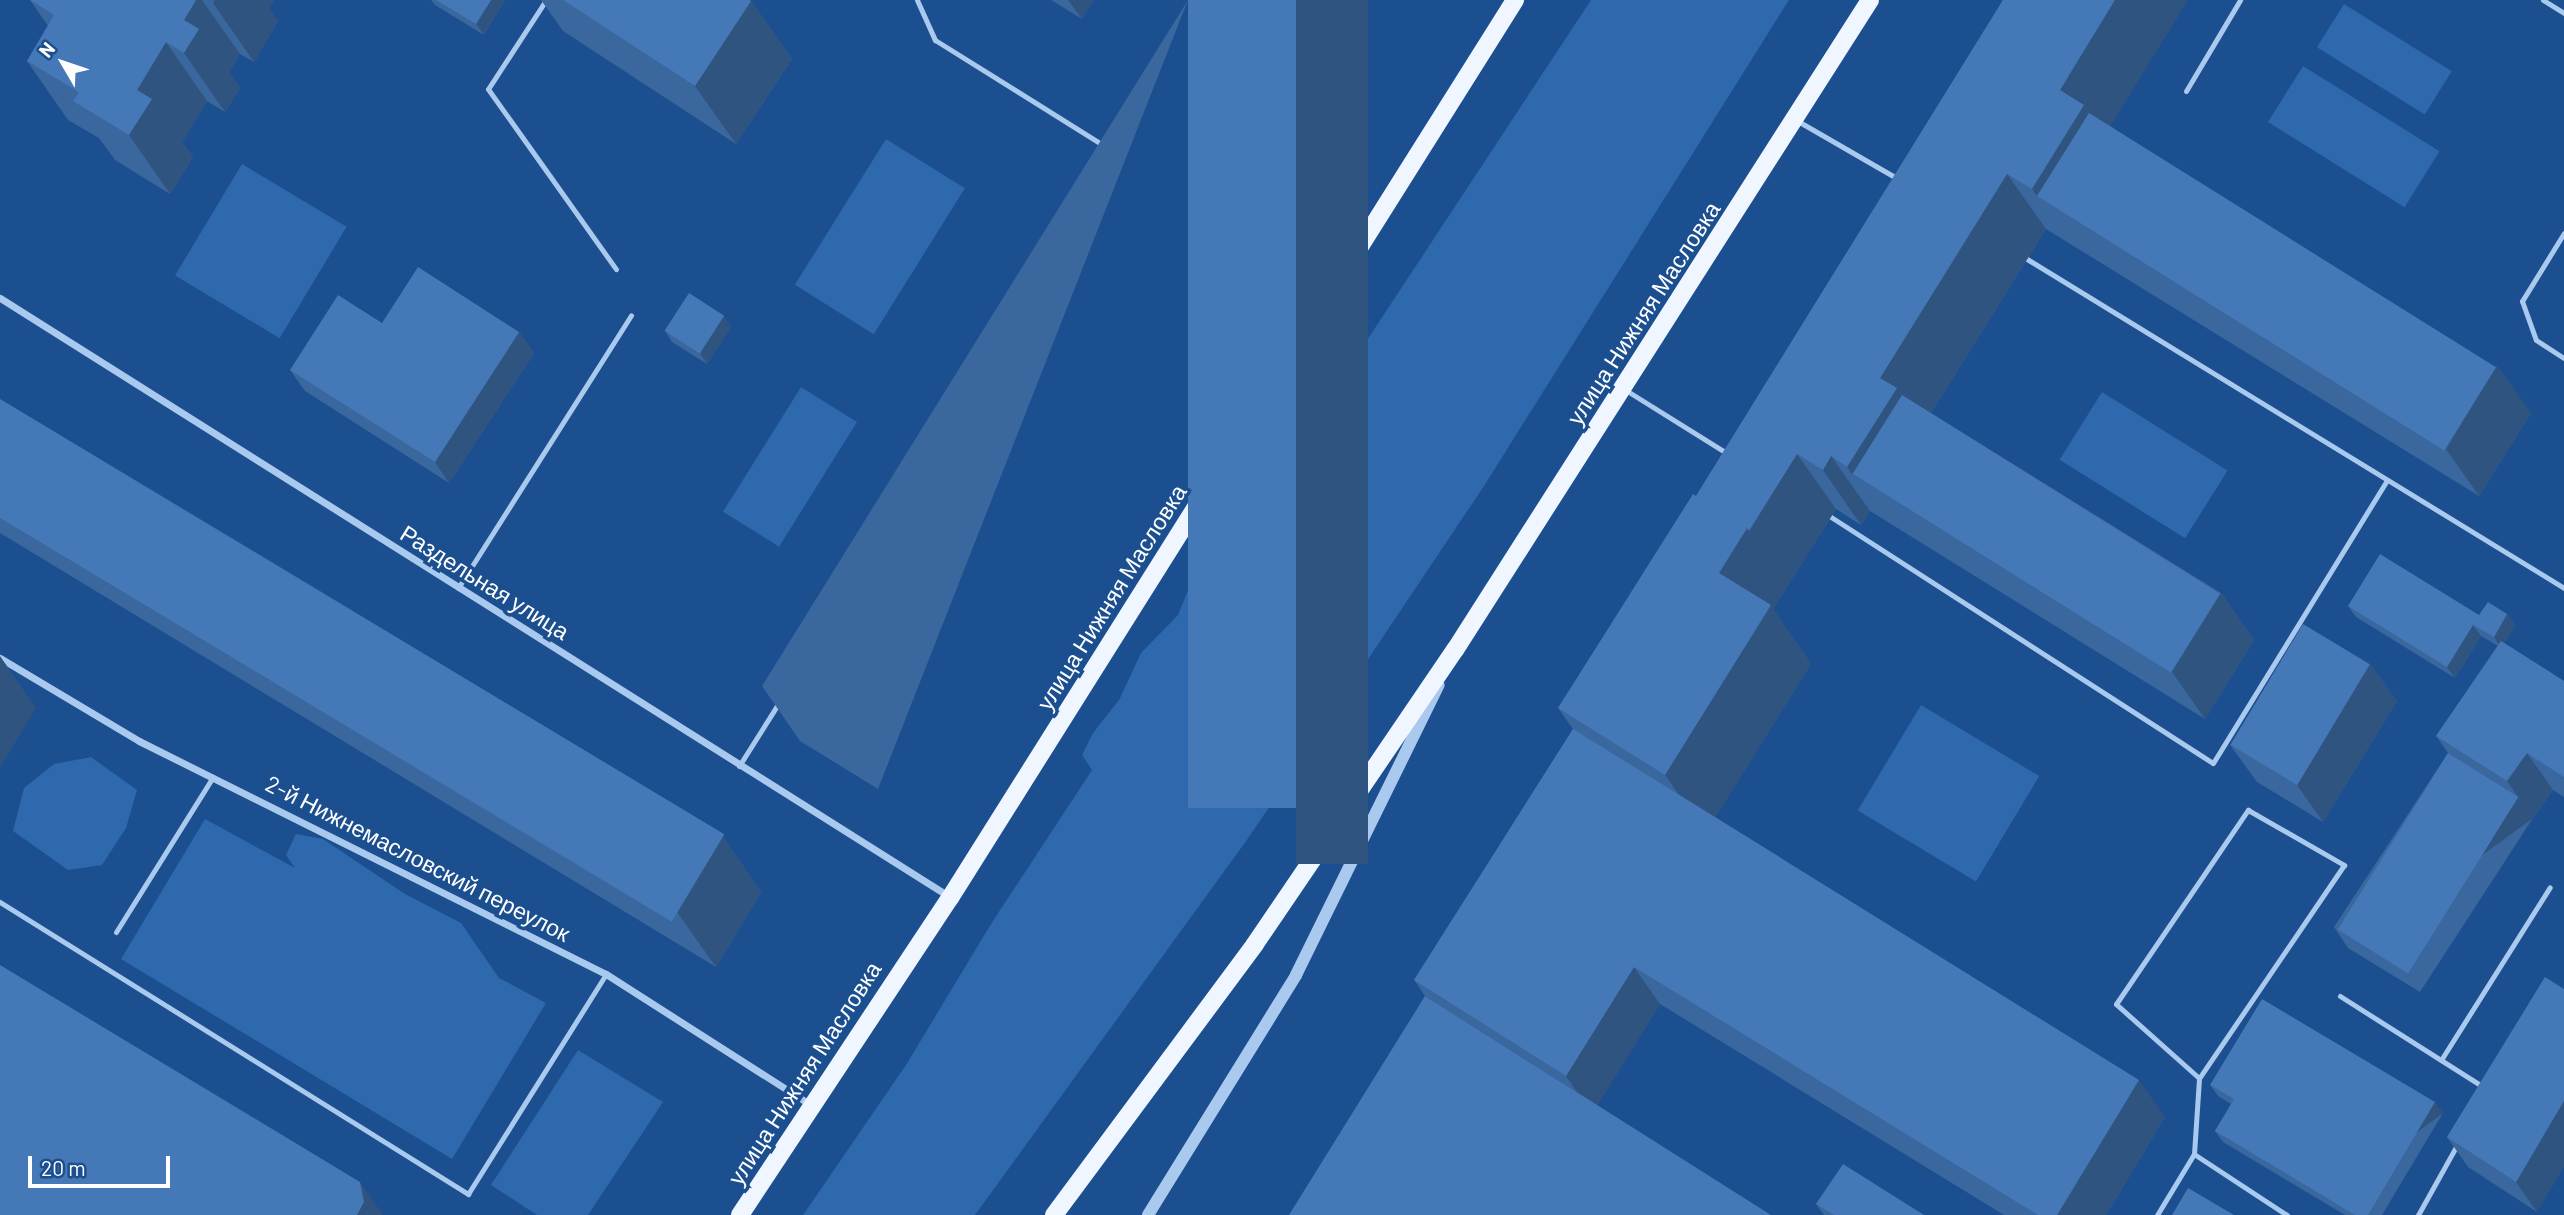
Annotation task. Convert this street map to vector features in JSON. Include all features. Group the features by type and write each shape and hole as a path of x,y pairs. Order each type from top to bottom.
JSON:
{"main road":[{"name":"улица Нижняя Масловка","path":"740,1215 950,898 1516,0"},
{"name":"улица Нижняя Масловка","path":"1055,1215 1255,944 1455,650 1796,120 1870,0"}],"street":[{"name":"Раздельная улица","path":"0,298 950,898"},
{"name":"улица Нижняя Масловка","path":"1148,1215 1296,975 1366,842 1455,650"},
{"name":"2-й Нижнемасловский переулок","path":"0,658 139,741 214,775 606,974 812,1105"}],"lane":[{"path":"546,0 488,89 616,269"},
{"path":"916,0 935,40 1108,149"},
{"path":"2186,91 2240,0"},
{"path":"2543,0 2564,13"},
{"path":"1796,120 1903,182"},
{"path":"2564,233 2522,301 2536,340 2564,358"},
{"path":"2027,259 2564,589"},
{"path":"458,588 631,316"},
{"path":"1624,389 1734,457"},
{"path":"1831,517 2213,763 2387,480"},
{"path":"739,766 783,696"},
{"path":"116,932 214,775"},
{"path":"2157,1215 2194,1154 2199,1078 2344,865 2248,810 2116,1004 2199,1078"},
{"path":"2441,1060 2550,887"},
{"path":"0,902 468,1194 606,974"},
{"path":"2340,996 2487,1089 2481,1101"},
{"path":"2417,1215 2462,1135"},
{"path":"2194,1154 2287,1215"}],"shaded area":[{"path":"1591,0 1789,0 1484,486 1249,837 975,1215 803,1215 906,1065 991,924 1092,770 1082,755 1093,733 1119,700 1141,653 1178,615 1200,561 1232,533 1267,461 1294,451"},
{"path":"2344,4 2452,71 2425,115 2317,47"},
{"path":"2303,66 2440,151 2405,207 2268,122"},
{"path":"886,139 965,188 874,334 795,285"},
{"path":"242,164 347,227 280,338 175,275"},
{"path":"801,387 857,422 779,547 723,512"},
{"path":"2102,392 2228,470 2185,538 2060,460"},
{"path":"1921,705 2039,776 1976,882 1858,810"},
{"path":"91,757 137,790 126,828 102,865 68,870 13,831 24,788 54,764"},
{"path":"205,819 295,868 286,855 296,834 323,839 405,894 461,923 499,978 546,1003 452,1159 121,959"},
{"path":"578,1050 663,1102 588,1215 537,1215 491,1185"}],"building":[{"path":"30,0 196,0 184,20 199,29 184,53 166,42 137,90 152,99 129,135 73,101 79,92 27,61 54,15"},
{"path":"436,0 491,0 476,24"},
{"path":"563,0 749,0 751,1 695,86"},
{"path":"1188,0 1296,0 1296,808 1188,808"},
{"path":"2003,0 2115,0 2060,90 2084,105 2032,189 2007,174 1880,378 1897,388 1847,467 1831,456 1823,470 1797,454 1749,531 1696,496"},
{"path":"2089,113 2496,367 2444,450 2037,196"},
{"path":"418,267 519,332 435,462 290,370 338,295 382,323"},
{"path":"689,293 724,316 700,354 664,331"},
{"path":"1902,395 2220,594 2171,673 1853,474"},
{"path":"0,399 724,834 672,922 0,518"},
{"path":"1693,494 1747,528 1719,573 1771,605 1665,775 1558,708"},
{"path":"2380,554 2479,615 2488,602 2507,614 2494,637 2473,625 2447,667 2348,606"},
{"path":"2303,624 2370,664 2297,785 2230,745"},
{"path":"2501,641 2564,681 2564,777 2527,753 2507,781 2436,736"},
{"path":"1573,729 2139,1080 2057,1215 2038,1215 1634,967 1566,1076 1414,980"},
{"path":"2448,753 2518,797 2408,973 2338,929"},
{"path":"0,965 360,1182 364,1202 357,1215 0,1215"},
{"path":"2545,977 2564,989 2564,1101 2516,1182 2447,1137"},
{"path":"1425,996 1771,1215 1289,1215"},
{"path":"2262,999 2435,1102 2368,1215 2355,1215 2215,1131 2234,1099 2210,1085"},
{"path":"1843,1164 1924,1215 1834,1215 1816,1204"},
{"path":"2188,1188 2234,1215 2172,1215"}]}
